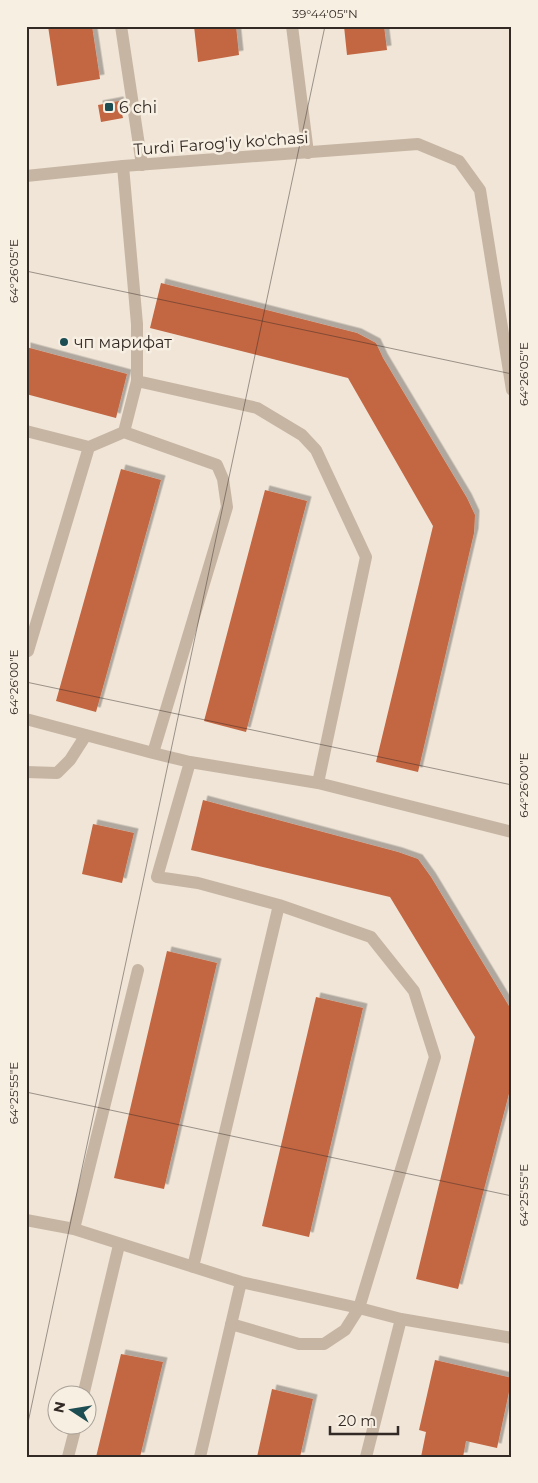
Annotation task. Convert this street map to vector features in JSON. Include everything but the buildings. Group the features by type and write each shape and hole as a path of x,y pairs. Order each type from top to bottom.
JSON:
{"street":[{"path":"121,26 142,165"},
{"path":"292,26 308,153"},
{"name":"Turdi Farog'iy ko'chasi","path":"26,176 123,166 418,144 459,161 480,190 512,390"},
{"path":"123,166 137,324 137,382 124,432"},
{"path":"137,382 257,408 302,435 316,450 366,557 318,783"},
{"path":"26,431 90,447 124,432 218,465 226,492 227,507 153,753"},
{"path":"27,653 90,447"},
{"path":"26,719 190,762 318,783 512,832"},
{"path":"26,772 57,773 70,760 86,735"},
{"path":"190,762 157,877 198,883 279,905 372,937 414,991 435,1057 359,1308 345,1330 324,1344 300,1344 231,1324"},
{"path":"193,1267 279,905"},
{"path":"74,1229 138,970"},
{"path":"26,1220 74,1229 240,1282 401,1319 512,1338"},
{"path":"85,1386 120,1245"},
{"path":"200,1457 240,1282"},
{"path":"366,1457 401,1319"},
{"path":"68,1457 73,1436"}],"place":[{"name":"6 chi","path":"109,107"},
{"name":"чп марифат","path":"64,342"}]}
